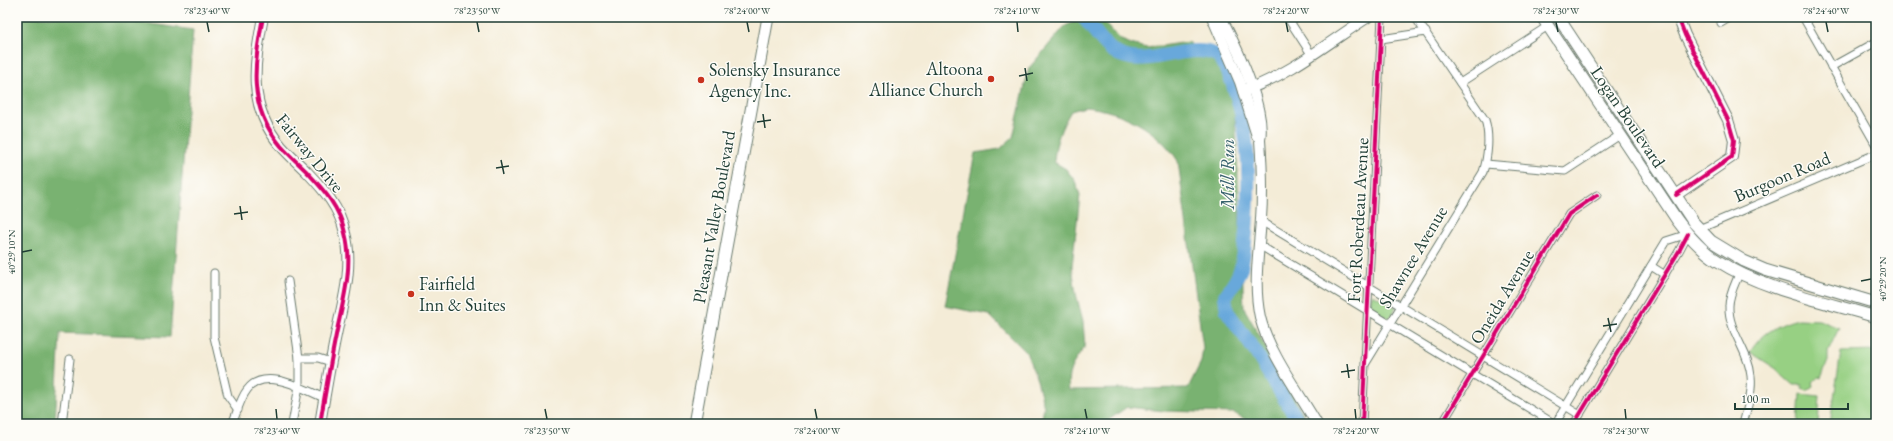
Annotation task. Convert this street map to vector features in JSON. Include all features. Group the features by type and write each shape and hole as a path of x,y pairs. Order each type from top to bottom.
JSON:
{"main road":[{"name":"Pleasant Valley Boulevard","path":"694,424 768,17"},
{"name":"Logan Boulevard","path":"1559,17 1699,229 1721,248 1744,261 1765,270 1876,303"},
{"name":"Logan Boulevard","path":"1545,22 1688,234 1716,260 1739,274 1761,282 1876,317"},
{"path":"1688,234 1699,229"}],"street":[{"name":"Fairway Drive","path":"263,17 255,74 257,96 263,118 282,146 317,182 330,198 342,222 348,245 346,282 320,424"},
{"path":"1212,17 1258,111 1261,132 1260,140 1263,181 1256,291 1260,317 1266,335 1276,355 1317,424"},
{"path":"1221,17 1237,50 1247,90"},
{"path":"1287,17 1311,54"},
{"path":"1247,90 1283,73 1368,17"},
{"name":"Fort Roberdeau Avenue","path":"1362,424 1382,17"},
{"path":"1415,17 1486,120 1488,129 1486,164 1565,171 1620,135"},
{"path":"1676,196 1732,157 1734,140 1728,120 1685,35 1678,17"},
{"path":"1721,23 1731,17"},
{"path":"1803,17 1876,145"},
{"path":"1460,83 1545,22"},
{"path":"1382,39 1426,32"},
{"path":"1831,67 1876,42"},
{"name":"Burgoon Road","path":"1699,229 1876,154"},
{"name":"Shawnee Avenue","path":"1365,365 1483,172 1486,164"},
{"name":"Oneida Avenue","path":"1442,424 1569,214 1597,196"},
{"path":"1261,221 1580,415"},
{"path":"1259,245 1555,424 1666,240 1688,234"},
{"path":"1574,424 1665,275 1688,234"},
{"path":"1651,266 1665,275"},
{"path":"214,273 214,337 228,396 238,410"},
{"path":"1739,274 1729,306 1730,320 1749,364 1751,376 1749,400 1743,424"},
{"path":"288,281 300,358 299,386 292,424"},
{"path":"300,358 318,358 331,362"},
{"path":"62,424 70,359"},
{"path":"232,424 247,389 259,380 270,378 299,386 324,398"}],"green space":[{"path":"17,17 102,17 193,30 170,337 60,333 55,424 17,424"},
{"path":"1086,17 1099,17 1121,40 1134,45 1147,48 1188,42 1202,55 1218,61 1234,89 1244,308 1309,424 1254,424 1234,413 1164,411 1127,407 1103,424 1041,424 1044,407 1037,380 1026,352 989,315 945,306 975,153 1000,149 1013,137 1029,68 1065,26","holes":["1085,107 1099,109 1125,117 1150,131 1161,140 1178,161 1203,348 1201,362 1188,388 1069,390 1068,383 1070,372 1074,362 1085,347 1083,321 1076,294 1072,266 1080,195 1075,181 1066,169 1054,162 1059,135 1071,111"]},
{"path":"1373,294 1396,307 1389,319 1374,310 1371,303"},
{"path":"1798,319 1819,320 1839,328 1828,351 1828,361 1821,378 1819,377 1812,382 1813,386 1807,390 1802,388 1802,385 1794,385 1775,368 1750,352 1765,335 1777,327"},
{"path":"1876,351 1876,424 1830,424 1841,352"},
{"path":"1800,394 1820,396 1818,424 1798,424"}],"waterway":[{"name":"Mill Run","path":"1083,17 1109,48 1125,57 1137,59 1150,58 1189,51 1202,51 1214,54 1225,66 1238,99 1242,116 1248,167 1248,201 1245,244 1241,268 1225,296 1227,311 1255,351 1300,424"}],"cycle path":[{"path":"263,17 256,68 258,100 263,116 270,131 281,146 313,179 335,207 343,224 347,245 348,271 320,424"},
{"path":"1362,424 1382,17"},
{"path":"1676,195 1732,157 1734,140 1728,120 1685,35 1678,17"},
{"path":"1442,424 1569,214 1597,195"},
{"path":"1574,424 1688,234"}],"place":[{"name":"Altoona Alliance Church","path":"991,79"},
{"name":"Solensky Insurance Agency Inc.","path":"701,80"},
{"name":"Fairfield Inn & Suites","path":"411,294"}]}
